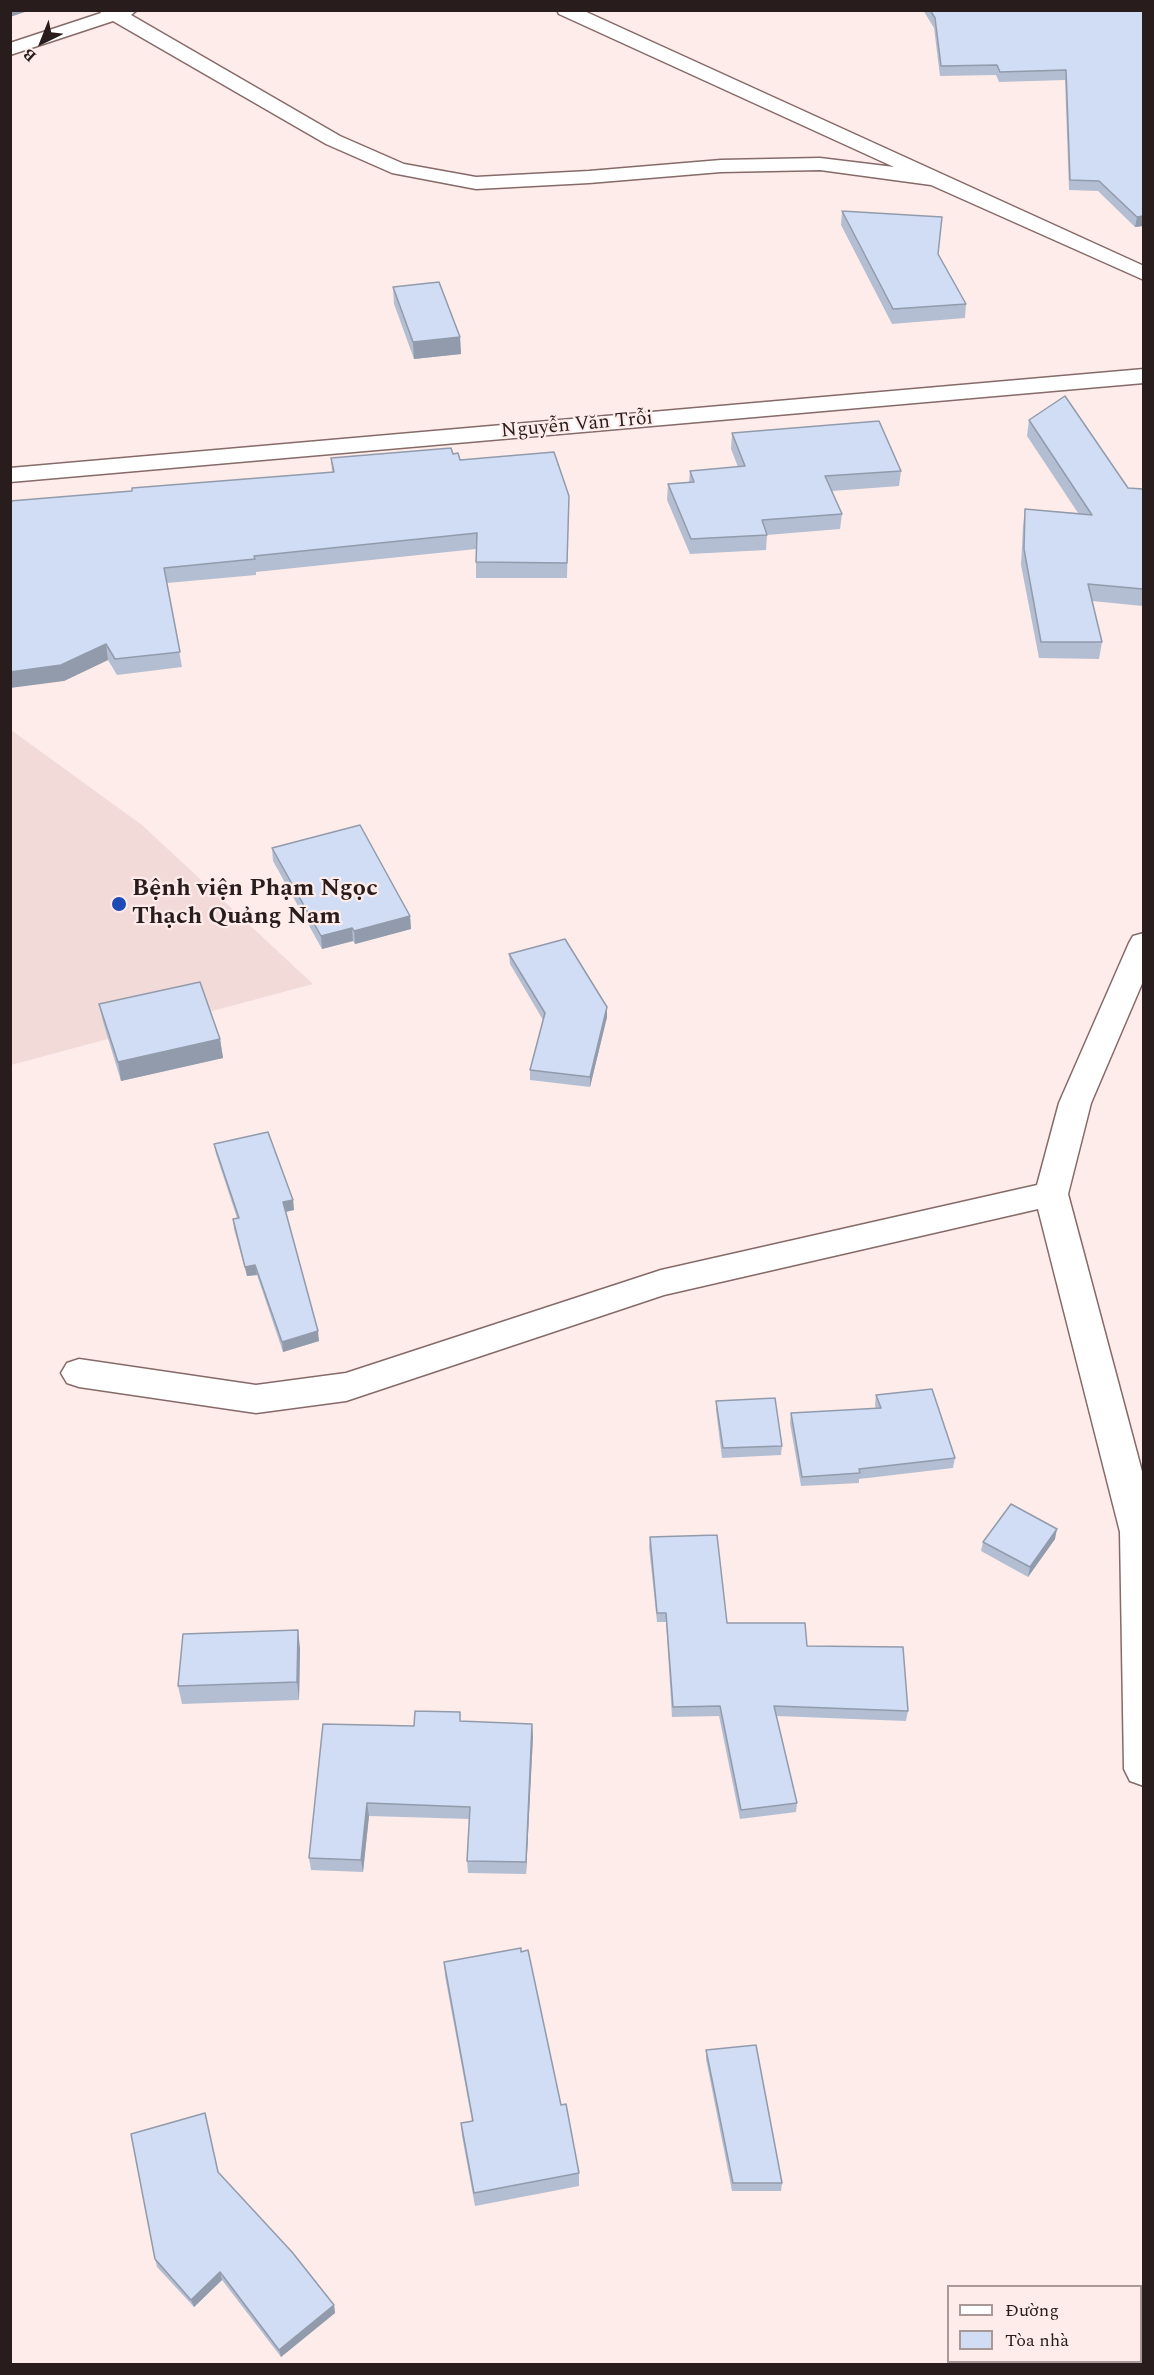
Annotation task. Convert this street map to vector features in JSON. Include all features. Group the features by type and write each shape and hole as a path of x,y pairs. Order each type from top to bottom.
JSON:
{"street":[{"path":"566,10 1143,274"},
{"path":"10,49 117,12 333,140 399,169 476,183 589,177 721,166 820,164 936,180"},
{"name":"Nguyễn Văn Trỗi","path":"10,475 1143,376"},
{"path":"1143,943 1075,1103 1051,1194 1139,1532 1143,1769"},
{"path":"79,1373 256,1399 346,1387 660,1283 1051,1194"}],"shaded area":[{"name":"Bệnh viện Phạm Ngọc Thạch Quảng Nam","path":"11,730 142,825 313,984 11,1065"}],"building":[{"path":"930,10 1143,10 1143,216 1137,217 1099,181 1070,180 1066,70 1000,72 997,65 941,66 935,18"},
{"path":"842,211 942,217 938,254 966,304 893,309"},
{"path":"439,282 460,337 413,342 393,287"},
{"path":"1065,396 1128,488 1143,489 1143,589 1088,584 1102,642 1041,642 1024,549 1025,509 1092,515 1029,420"},
{"path":"879,421 901,471 825,476 842,514 762,520 767,535 691,539 668,484 694,482 690,471 745,466 732,433"},
{"path":"451,448 453,454 458,453 460,460 554,452 569,496 567,563 476,562 477,533 254,556 255,559 164,568 180,652 115,659 106,644 61,665 10,672 10,501 132,491 132,488 334,472 331,458"},
{"path":"360,825 410,916 354,931 352,928 321,936 272,848"},
{"path":"565,939 607,1007 590,1077 530,1070 545,1013 509,954"},
{"path":"200,982 220,1039 118,1062 99,1004"},
{"path":"268,1132 293,1200 283,1202 318,1331 282,1342 255,1265 245,1267 233,1219 239,1218 214,1144"},
{"path":"932,1389 955,1458 859,1469 860,1473 802,1477 791,1413 881,1408 876,1395"},
{"path":"775,1398 782,1446 723,1448 716,1401"},
{"path":"1011,1504 1057,1529 1030,1567 983,1542"},
{"path":"717,1535 727,1623 805,1623 807,1646 903,1647 908,1711 774,1706 797,1803 741,1810 720,1706 673,1707 666,1613 657,1613 650,1537"},
{"path":"298,1630 297,1682 178,1686 183,1634"},
{"path":"415,1711 460,1712 460,1721 532,1724 526,1862 467,1861 470,1807 367,1803 361,1860 309,1858 323,1724 414,1726"},
{"path":"521,1948 521,1952 528,1950 561,2105 566,2104 579,2173 474,2193 461,2123 473,2121 444,1962"},
{"path":"756,2045 782,2183 733,2183 706,2050"},
{"path":"205,2113 218,2172 292,2252 334,2305 279,2350 220,2272 191,2300 155,2259 131,2134"}],"place":[{"name":"Bệnh viện Phạm Ngọc Thạch Quảng Nam","path":"119,904"}]}
